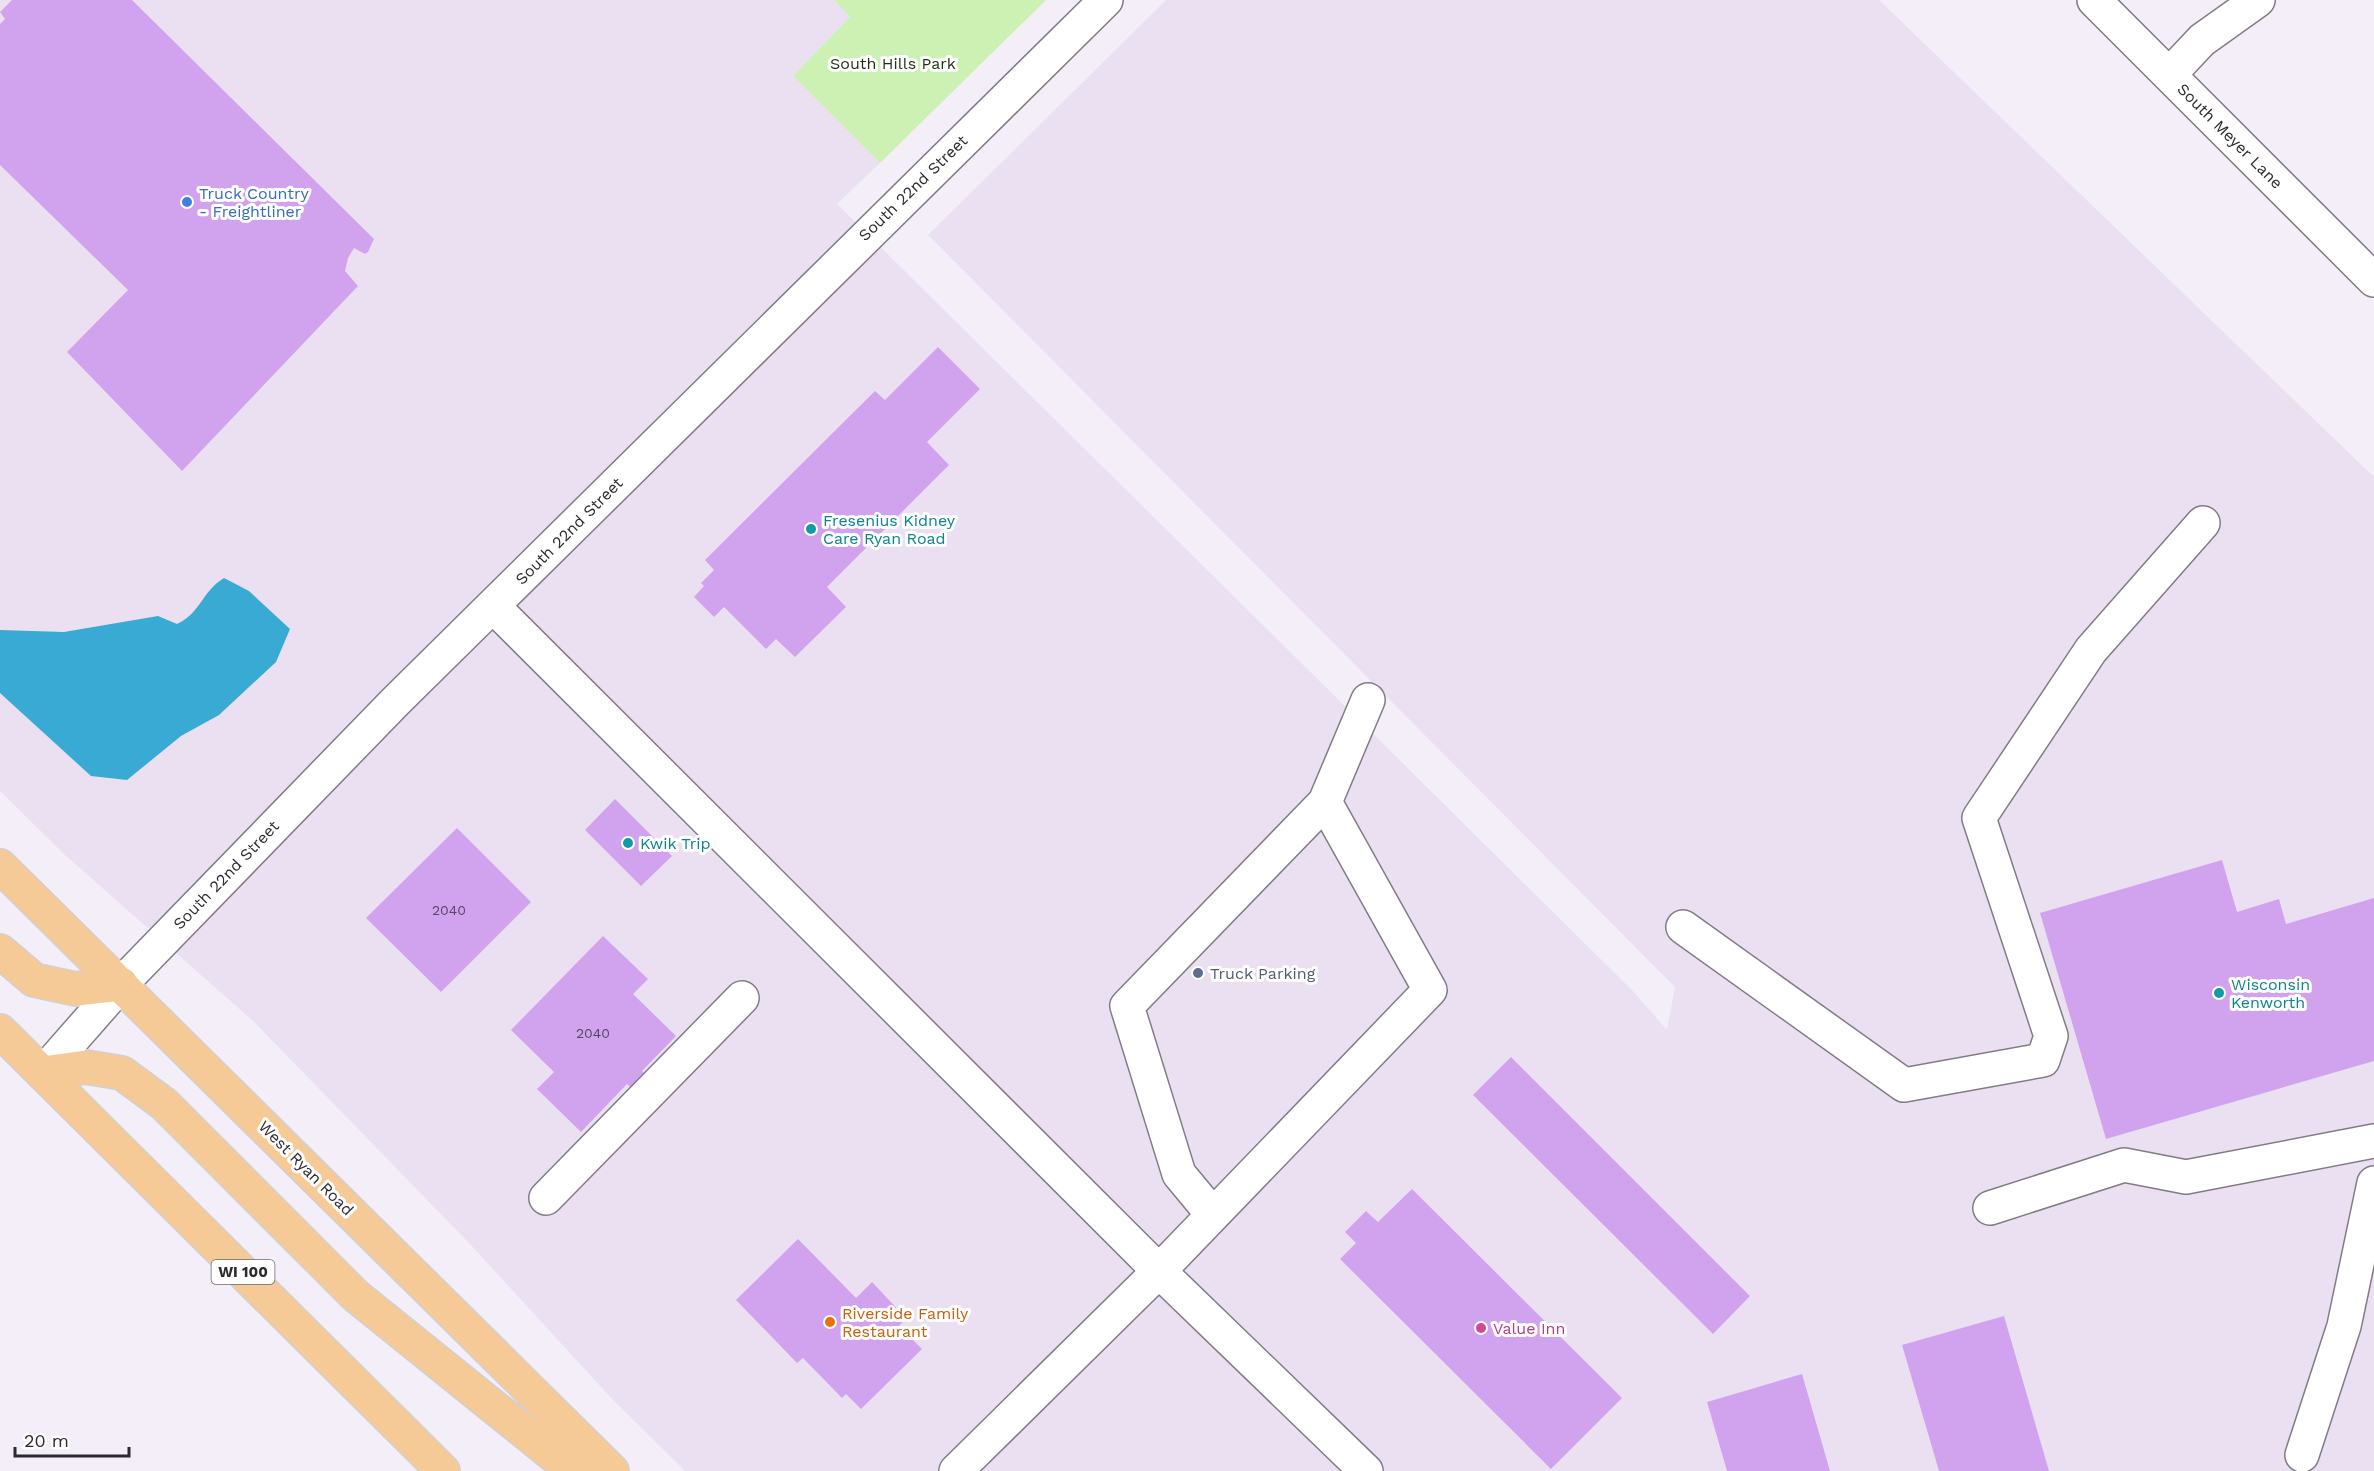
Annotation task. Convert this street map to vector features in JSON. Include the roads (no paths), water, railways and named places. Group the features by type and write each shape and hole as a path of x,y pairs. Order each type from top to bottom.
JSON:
{"main road":[{"name":"West Ryan Road","path":"0,866 612,1471"},
{"path":"0,951 34,980 76,989 121,984"},
{"name":"WI 100","path":"0,1030 442,1471"},
{"path":"43,1073 86,1067 122,1073 164,1104 356,1296 562,1462 580,1471"}],"street":[{"name":"South 22nd Street","path":"43,1073 121,984 395,702 1106,0"},
{"path":"2094,0 2169,75"},
{"name":"South Meyer Lane","path":"2258,0 2202,40 2169,75 2374,280"},
{"path":"1683,927 1904,1085 2043,1060 2051,1036 1979,818 2091,650 2203,523"},
{"path":"493,606 1159,1271 1366,1471"},
{"path":"1213,1215 1179,1174 1127,1006 1325,802 1368,700"},
{"path":"956,1471 1159,1271 1430,990 1325,802"},
{"path":"546,1198 742,998"},
{"path":"1990,1208 2124,1165 2186,1177 2374,1141"},
{"path":"2302,1455 2344,1326 2374,1183"}],"water":[{"path":"224,578 249,591 290,629 276,662 219,715 181,736 127,780 91,776 0,693 0,630 64,632 158,616 177,624 192,614 210,589"}],"place":[{"name":"Truck Country - Freightliner","path":"187,202"},
{"name":"Fresenius Kidney Care Ryan Road","path":"811,529"},
{"name":"Kwik Trip","path":"628,843"},
{"name":"Truck Parking","path":"1198,973"},
{"name":"Wisconsin Kenworth","path":"2219,993"},
{"name":"Riverside Family Restaurant","path":"830,1322"},
{"name":"Value Inn","path":"1481,1328"}],"park label":[{"name":"South Hills Park","path":"893,63"}]}
